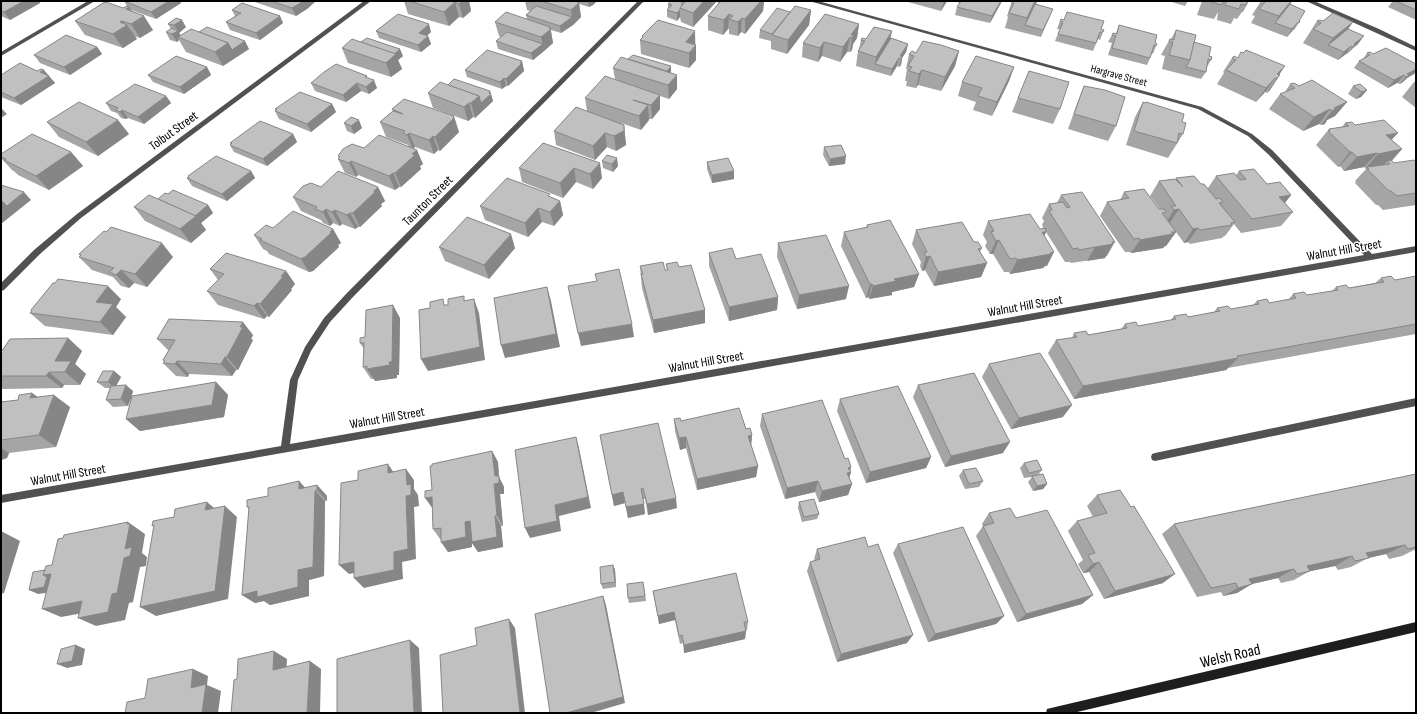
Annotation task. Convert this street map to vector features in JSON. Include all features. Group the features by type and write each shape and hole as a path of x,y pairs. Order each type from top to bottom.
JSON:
{"street":[{"path":"1,54 92,1"},
{"name":"Tolbut Street","path":"1,288 37,252 79,216 368,1"},
{"name":"Taunton Street","path":"285,448 294,380 308,349 327,320 641,1"},
{"name":"Hargrave Street","path":"812,1 1200,108 1250,135 1270,152 1370,257"},
{"path":"1309,1 1364,23 1416,49"},
{"name":"Walnut Hill Street","path":"1,499 1416,250"},
{"path":"1155,457 1416,402"},
{"name":"Welsh Road","path":"1051,713 1416,627"}],"building":[{"path":"1,1 24,1 4,12 1,11"},
{"path":"124,1 169,1 151,12"},
{"path":"271,1 304,1 292,8"},
{"path":"409,1 463,1 459,4 455,2 444,12"},
{"path":"541,1 578,1 577,2 579,3 571,10"},
{"path":"671,1 682,1 682,6 677,13 667,10 672,5 668,4"},
{"path":"682,1 704,1 693,13 680,8 685,2"},
{"path":"721,1 761,1 745,19 742,18 738,22 729,19 733,16 729,14 724,20 708,16"},
{"path":"961,1 1001,1 992,16 957,7"},
{"path":"1035,1 1027,18 1009,13 1014,3 1011,2"},
{"path":"1208,1 1223,1 1222,5"},
{"path":"1226,1 1247,1 1246,5 1241,4 1239,9 1225,5"},
{"path":"1262,1 1291,1 1279,16 1259,9 1265,2"},
{"path":"1396,1 1416,1 1416,10"},
{"path":"106,2 123,8 127,6 129,7 126,9 144,16 131,24 122,21 120,22 127,25 113,34 75,21"},
{"path":"242,3 280,16 256,33 226,22 241,13 232,10"},
{"path":"1035,4 1053,9 1043,30 1025,25"},
{"path":"1290,4 1305,11 1299,23 1298,22 1292,29 1275,23"},
{"path":"536,6 572,17 560,26 526,15"},
{"path":"795,6 811,10 788,40 772,35"},
{"path":"777,8 790,12 772,34 760,30"},
{"path":"506,12 550,27 549,28 551,29 541,37 495,22"},
{"path":"1067,12 1104,21 1101,29 1104,30 1103,32 1100,32 1096,43 1058,34 1063,22 1060,21 1061,19 1064,20"},
{"path":"1333,13 1353,22 1333,38 1313,29 1321,23 1317,21 1323,21"},
{"path":"398,14 429,24 419,33 428,36 418,45 376,31"},
{"path":"825,14 859,24 851,35 854,35 852,38 850,37 843,47 824,42 820,48 803,43"},
{"path":"176,18 182,20 174,25 168,24"},
{"path":"658,20 695,31 686,42 696,45 689,53 640,40"},
{"path":"1119,25 1157,35 1155,43 1157,44 1156,46 1154,45 1150,58 1112,48 1116,36 1112,35 1113,33 1117,34"},
{"path":"207,27 245,41 232,50 228,43 199,32"},
{"path":"874,27 892,31 876,57 858,51 865,41 861,40 862,38 866,39"},
{"path":"172,28 178,31 172,34 166,32"},
{"path":"191,29 228,43 215,52 178,37"},
{"path":"1348,29 1364,36 1354,44 1355,45 1353,47 1351,46 1344,52 1328,45"},
{"path":"1176,30 1196,35 1190,60 1169,55 1173,42 1169,41 1170,39 1174,40"},
{"path":"507,32 543,44 531,53 496,41"},
{"path":"66,35 97,47 64,67 34,55"},
{"path":"367,38 400,49 394,54 361,42"},
{"path":"891,38 908,44 900,56 902,57 901,59 899,58 892,69 875,64"},
{"path":"352,39 396,54 386,63 342,48"},
{"path":"923,41 959,51 945,77 922,70 919,74 909,71 912,67 908,66 914,56 909,54 912,51 916,53"},
{"path":"1194,42 1211,47 1209,56 1212,57 1211,60 1208,59 1206,72 1186,67 1190,60"},
{"path":"1386,48 1416,64 1416,69 1407,74 1410,75 1406,77 1404,75 1394,80 1359,61 1370,55 1367,53 1370,52 1373,54"},
{"path":"487,50 522,61 520,63 522,63 506,79 504,78 500,82 465,70"},
{"path":"1246,50 1285,66 1277,74 1280,75 1275,78 1266,88 1226,70 1236,60 1232,58 1234,56 1238,58 1241,52 1243,53"},
{"path":"633,55 671,66 667,71 628,59"},
{"path":"176,56 207,67 180,87 148,75"},
{"path":"976,56 1014,67 997,102 978,96 982,88 962,82"},
{"path":"621,57 677,75 668,85 613,68"},
{"path":"20,63 37,71 41,69 44,70 40,72 49,76 14,98 1,92 1,75"},
{"path":"336,64 374,80 366,87 357,83 343,95 311,83"},
{"path":"1029,71 1069,82 1060,109 1018,98"},
{"path":"605,76 660,95 651,105 633,100 648,105 639,116 585,98"},
{"path":"454,79 490,91 489,93 491,94 481,103 479,96 448,85"},
{"path":"1312,80 1347,102 1334,108 1336,109 1332,111 1330,109 1314,117 1280,94 1295,88 1290,84 1294,83 1299,86"},
{"path":"440,82 479,96 464,107 428,93"},
{"path":"135,84 166,96 138,117 122,110 120,112 115,110 118,108 106,103"},
{"path":"1360,84 1367,90 1362,92 1353,86"},
{"path":"1084,86 1105,90 1125,97 1116,126 1074,114"},
{"path":"300,92 332,104 307,124 275,111 277,109 275,109"},
{"path":"404,99 454,116 454,118 435,137 433,136 429,140 409,133 407,135 403,133 405,131 380,122 393,111 403,114 392,109"},
{"path":"79,102 118,120 86,142 47,122"},
{"path":"1143,102 1184,114 1182,122 1186,123 1183,134 1179,133 1177,143 1134,131"},
{"path":"576,107 624,125 624,131 614,136 605,133 593,146 554,131"},
{"path":"351,117 359,120 351,126 344,123"},
{"path":"1384,120 1398,133 1386,135 1402,149 1357,157 1328,131 1330,131 1329,129 1349,126 1345,123 1352,122 1355,125"},
{"path":"260,121 293,134 263,159 230,145 232,143 230,143"},
{"path":"32,134 71,152 36,176 4,160 6,159 1,157 1,154"},
{"path":"379,135 417,150 412,154 415,155 395,173 389,176 351,161 349,163 338,159 340,157 338,156 343,149 352,144 364,148"},
{"path":"543,143 600,163 590,174 574,168 560,183 519,168"},
{"path":"841,145 846,156 830,159 824,147"},
{"path":"607,155 617,158 612,164 602,161"},
{"path":"216,156 251,171 222,194 187,178"},
{"path":"728,158 734,171 712,175 707,162"},
{"path":"1391,160 1394,163 1414,160 1416,162 1416,193 1397,196 1389,191 1367,169 1369,169 1367,167 1390,164 1387,161"},
{"path":"1254,169 1267,184 1280,182 1291,195 1279,197 1293,212 1252,219 1216,176 1234,173 1240,180 1246,179 1239,171"},
{"path":"338,171 378,187 374,191 375,192 353,213 347,215 335,210 332,212 326,209 323,212 315,209 317,207 293,197 303,186 311,183 321,187"},
{"path":"1194,176 1201,184 1204,184 1216,199 1220,198 1223,202 1219,203 1235,222 1231,223 1232,225 1200,230 1198,228 1193,229 1179,209 1174,210 1171,206 1176,206 1159,181 1175,179 1183,187 1176,178"},
{"path":"507,178 550,194 548,196 560,201 550,212 538,208 525,223 480,206"},
{"path":"1,185 24,192 7,206 1,200"},
{"path":"1144,189 1159,209 1164,209 1166,212 1162,213 1176,232 1171,232 1173,234 1140,240 1139,238 1134,239 1107,202 1129,198 1124,192"},
{"path":"173,190 208,205 195,216 158,199 165,193 168,194"},
{"path":"1082,192 1115,242 1112,242 1113,244 1079,250 1078,248 1073,249 1049,211 1052,210 1049,204 1063,202 1067,208 1070,207 1061,195"},
{"path":"149,195 196,216 180,229 134,207"},
{"path":"293,211 333,229 330,232 331,233 301,259 260,240 262,239 254,235 266,225 273,228"},
{"path":"1030,214 1040,229 1045,228 1046,232 1042,232 1054,252 1050,253 1051,254 1017,260 1016,258 1010,259 999,240 996,241 991,232 994,231 988,221"},
{"path":"467,217 511,234 484,265 439,247"},
{"path":"890,220 919,274 894,279 896,281 873,286 870,284 844,232 868,227 867,225"},
{"path":"962,222 974,242 978,242 982,248 978,249 987,263 938,272 930,256 926,257 924,253 927,252 916,230"},
{"path":"111,227 162,243 135,274 121,270 116,275 109,272 114,268 79,257 81,255 79,254 104,231 106,232"},
{"path":"826,235 849,286 799,295 778,243"},
{"path":"732,248 736,259 761,254 778,297 729,307 709,253"},
{"path":"226,253 286,271 281,276 283,277 260,304 257,303 254,306 207,291 224,274 210,269"},
{"path":"663,262 665,270 668,270 666,264 677,262 679,267 691,265 705,310 653,320 640,266"},
{"path":"619,269 632,324 578,333 568,286 597,281 595,274"},
{"path":"1391,276 1395,280 1416,276 1416,324 1237,356 1238,358 1083,386 1056,340 1077,337 1074,333 1086,331 1088,335 1127,328 1125,324 1136,322 1138,326 1176,319 1174,316 1186,314 1188,317 1220,311 1217,308 1228,306 1231,309 1259,304 1257,301 1267,299 1269,303 1296,298 1293,294 1304,292 1307,295 1338,290 1336,287 1346,285 1349,288 1384,282 1381,278"},
{"path":"58,279 108,286 96,302 113,304 100,322 30,313 53,283 55,283"},
{"path":"547,287 556,334 501,345 494,298"},
{"path":"464,296 464,301 474,299 480,347 421,359 419,310 430,308 430,302 443,299 444,305 448,305 448,299"},
{"path":"393,305 392,362 389,362 390,365 367,369 367,366 363,367 364,343 360,343 360,338 365,337 366,310"},
{"path":"169,319 243,322 240,327 243,327 227,357 225,357 221,364 177,361 175,364 163,363 165,361 163,360 175,340 157,339"},
{"path":"68,338 55,361 71,361 65,372 49,372 46,376 1,376 1,352 10,339"},
{"path":"1040,353 1072,405 1019,418 989,364"},
{"path":"103,371 114,371 108,382 97,382"},
{"path":"974,373 1010,442 951,456 918,385"},
{"path":"216,382 212,405 126,419 132,396"},
{"path":"126,385 121,399 106,400 111,386"},
{"path":"898,386 931,457 870,472 840,399"},
{"path":"32,393 30,398 54,395 39,435 1,440 1,402 18,400 19,395"},
{"path":"822,400 845,459 848,458 851,467 848,468 851,472 847,473 852,484 822,491 818,481 787,488 762,414"},
{"path":"739,408 746,429 750,428 752,435 748,436 758,466 697,479 686,437 679,438 674,419 680,418 681,421"},
{"path":"658,423 676,498 647,504 643,488 641,489 644,504 626,507 623,492 612,495 600,435"},
{"path":"576,437 588,497 555,505 557,521 525,528 515,450"},
{"path":"492,451 495,476 499,476 499,483 494,484 497,515 495,516 497,537 472,542 470,521 465,522 466,537 441,542 441,528 433,529 432,497 425,498 425,491 432,490 430,466 432,466 432,464"},
{"path":"1037,460 1042,470 1029,473 1024,463"},
{"path":"388,464 388,473 406,469 407,485 411,484 411,495 406,496 408,549 394,552 394,570 354,578 354,562 339,565 341,483 358,480 358,471"},
{"path":"976,468 983,481 969,484 963,470"},
{"path":"1043,474 1047,484 1037,486 1032,476"},
{"path":"1416,474 1416,547 1408,549 1405,545 1366,553 1369,558 1355,561 1352,556 1307,566 1310,571 1297,574 1294,569 1249,579 1252,584 1238,588 1236,583 1211,588 1174,524"},
{"path":"299,481 299,489 317,485 317,490 315,491 313,567 298,570 298,587 257,597 257,591 242,595 249,507 247,507 247,500 268,496 268,488"},
{"path":"1120,490 1131,507 1134,506 1175,574 1115,591 1099,562 1093,564 1088,555 1095,553 1077,521 1107,513 1097,495"},
{"path":"814,499 819,514 804,517 799,502"},
{"path":"207,502 205,510 225,506 215,591 140,607 154,525 152,526 153,521 174,517 175,509"},
{"path":"1010,508 1016,518 1047,510 1093,595 1026,614 983,526 994,523 989,513"},
{"path":"128,522 127,524 130,524 125,549 132,547 130,556 124,558 117,593 112,594 108,612 78,618 82,601 42,609 51,574 43,575 46,566 52,565 58,539 63,538 64,535"},
{"path":"963,527 1004,616 935,634 898,544"},
{"path":"865,537 868,547 878,544 913,635 841,654 810,562 820,559 817,549"},
{"path":"613,565 615,582 601,584 600,567"},
{"path":"45,570 43,575 47,577 44,587 29,590 33,572"},
{"path":"736,573 748,622 744,622 746,631 684,645 682,635 679,636 674,612 658,616 653,591"},
{"path":"643,582 645,596 628,598 627,584"},
{"path":"603,596 623,697 566,713 550,713 535,614"},
{"path":"509,619 520,713 443,713 440,655 477,645 475,628"},
{"path":"410,640 414,713 337,713 337,659"},
{"path":"76,645 72,661 57,664 61,649"},
{"path":"274,651 273,670 310,661 307,713 231,713 234,680 237,679 238,659"},
{"path":"193,669 191,688 206,684 202,713 125,713 127,702 145,698 148,679"}]}
